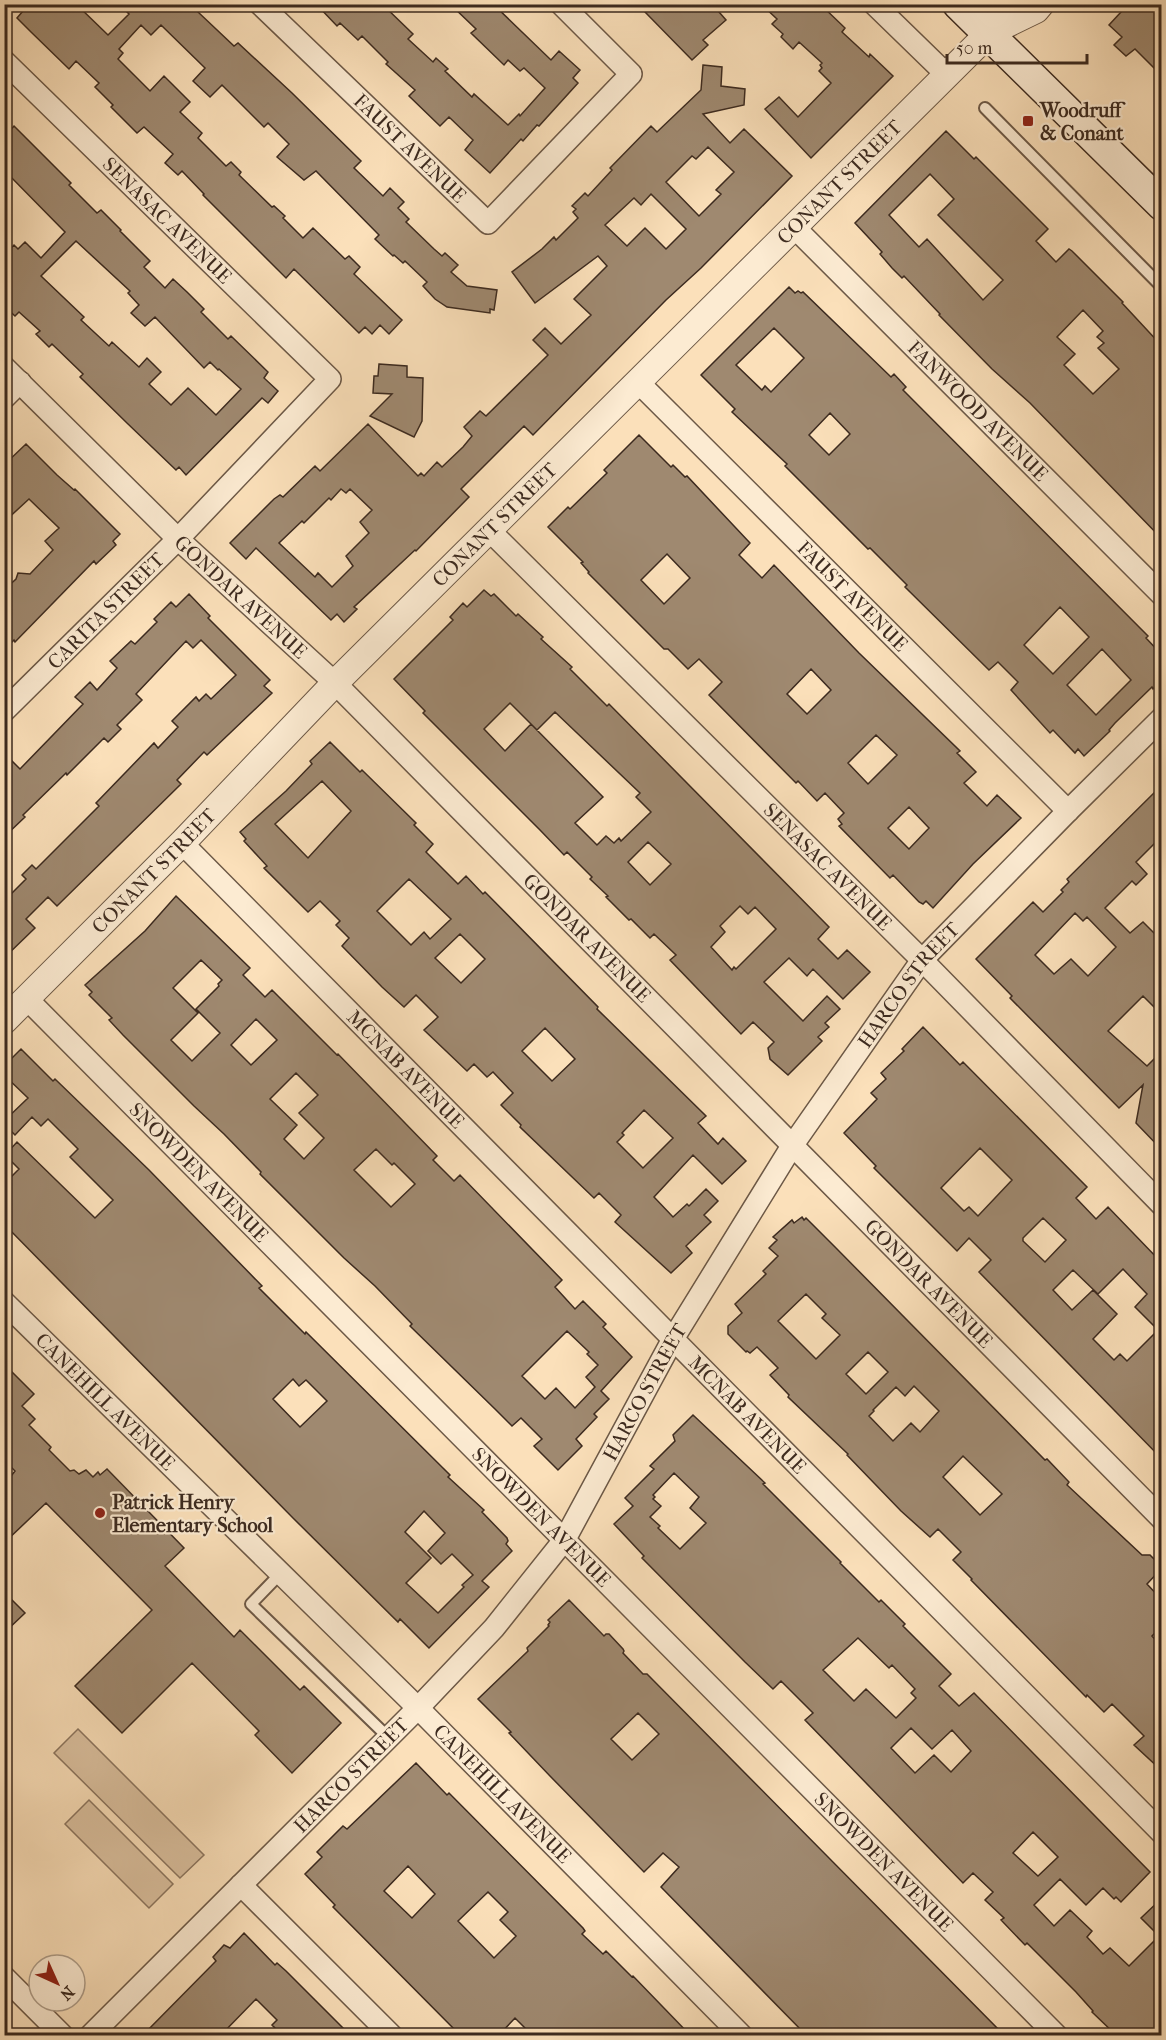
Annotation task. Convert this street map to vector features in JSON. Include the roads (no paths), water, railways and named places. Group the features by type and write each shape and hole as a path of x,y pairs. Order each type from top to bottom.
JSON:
{"main road":[{"path":"958,4 1161,205"}],"street":[{"name":"FAUST AVENUE","path":"260,4 488,223 631,74 561,4"},
{"path":"874,4 947,75"},
{"name":"CONANT STREET","path":"4,1021 182,843 335,683 988,34 1009,4"},
{"name":"CONANT STREET","path":"988,34 1036,10 1041,4"},
{"name":"SENASAC AVENUE","path":"4,61 330,379"},
{"name":"FANWOOD AVENUE","path":"794,227 1161,595"},
{"name":"GONDAR AVENUE","path":"4,367 178,539 335,683 1161,1518"},
{"name":"CARITA STREET","path":"4,711 178,539 330,379"},
{"path":"4,398 21,382"},
{"name":"FAUST AVENUE","path":"639,382 1068,811"},
{"name":"SENASAC AVENUE","path":"490,531 922,960 1161,1205"},
{"name":"HARCO STREET","path":"90,2036 494,1628 565,1539 673,1339 792,1146 922,960 1161,718"},
{"name":"MCNAB AVENUE","path":"182,843 1161,1833"},
{"name":"SNOWDEN AVENUE","path":"27,999 1057,2036"},
{"name":"CANEHILL AVENUE","path":"4,1302 417,1708 742,2036"},
{"path":"241,1885 392,2036"},
{"path":"4,1977 63,2036"}],"lane":[{"path":"985,108 1161,287"},
{"path":"281,1573 251,1604 388,1737"}],"place":[{"name":"Woodruff & Conant","path":"1028,121"},
{"name":"Patrick Henry Elementary School","path":"100,1513"}]}
